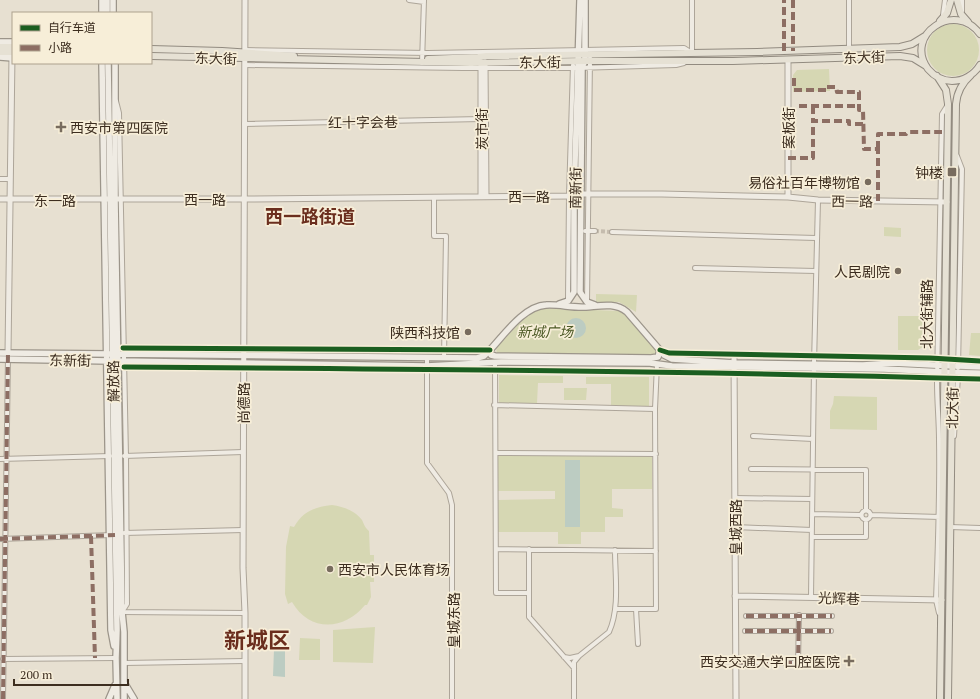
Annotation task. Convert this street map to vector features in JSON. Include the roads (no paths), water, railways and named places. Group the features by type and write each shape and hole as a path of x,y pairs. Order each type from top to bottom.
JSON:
{"main road":[{"path":"102,0 102,12"},
{"path":"107,0 107,12"},
{"path":"113,0 113,12"},
{"path":"580,0 582,52 588,63"},
{"path":"577,65 582,52 585,0"},
{"name":"东大街","path":"152,56 478,58 487,56 582,52 757,52 904,47 916,43 925,36 942,18 948,9 951,0"},
{"path":"957,0 960,11 965,19 980,34"},
{"path":"936,24 944,20 953,19 962,20 971,24"},
{"path":"925,36 922,46 922,53 926,66"},
{"path":"0,42 12,42"},
{"path":"0,47 12,53"},
{"name":"东大街","path":"152,49 245,56"},
{"path":"0,52 12,53"},
{"path":"0,57 12,53"},
{"name":"东大街","path":"423,58 483,65 577,65 588,63 788,60 900,56 913,58 926,66 937,76"},
{"path":"102,64 113,200 117,353 117,456"},
{"name":"解放路","path":"108,64 117,353 117,456 112,535 116,599 117,699"},
{"name":"解放路","path":"113,200 115,64"},
{"name":"南新街","path":"577,65 584,194 584,231 580,292 587,302 596,306"},
{"name":"南新街","path":"557,305 568,301 574,292 572,196 577,65"},
{"name":"北大街","path":"948,699 955,369 957,96 962,84 980,65"},
{"path":"937,76 945,80 954,81 972,75"},
{"name":"北大街","path":"937,76 946,90 948,104 944,201 945,369 939,600 942,621 940,699"},
{"path":"672,366 650,361 499,360 492,356 490,350 526,312 541,305 581,307 615,306 623,309 664,355 672,359 734,368"},
{"name":"东新街","path":"0,359 8,356 117,353 477,358 484,356 490,350"},
{"path":"650,361 658,357 660,350"},
{"name":"东新街","path":"0,353 8,356 117,362 427,368 483,363 499,360"},
{"path":"650,361 657,364 672,366 734,368 937,372 945,369 955,369"},
{"path":"814,370 894,363 938,362 945,369"},
{"name":"解放路","path":"117,456 124,533 122,612 124,699"},
{"path":"112,535 111,630 116,658"},
{"path":"111,606 116,599"},
{"path":"124,682 134,699"},
{"path":"109,699 116,683"}],"street":[{"name":"尚德路","path":"245,0 243,355 245,699"},
{"path":"245,56 423,58 424,1 408,0"},
{"path":"692,0 692,53"},
{"path":"849,0 849,48"},
{"path":"942,18 945,0"},
{"path":"962,0 965,19"},
{"path":"245,56 483,65"},
{"name":"案板街","path":"788,60 788,197"},
{"path":"584,194 588,63"},
{"path":"2,699 2,539 6,458 13,64"},
{"name":"炭市街","path":"483,65 481,119 484,196"},
{"name":"炭市街","path":"483,65 484,196"},
{"name":"红十字会巷","path":"244,124 481,119"},
{"path":"0,179 10,179"},
{"name":"西一路","path":"113,200 572,196 584,194 788,197 818,200 944,201"},
{"path":"434,197 434,236 446,236 444,358"},
{"name":"东一路","path":"0,199 113,200"},
{"path":"811,597 816,238 818,200"},
{"name":"北大街辅路","path":"941,517 937,372 938,267 944,201"},
{"path":"584,231 595,231"},
{"path":"612,232 816,238"},
{"path":"695,268 816,271"},
{"path":"117,353 244,349 490,350"},
{"path":"660,350 669,353 814,356 938,362"},
{"name":"皇城西路","path":"734,355 736,699"},
{"name":"皇城东路","path":"427,358 427,463 449,493 452,505 452,699"},
{"path":"499,360 495,370 494,405 496,453 496,593 528,594"},
{"path":"955,369 980,361"},
{"path":"616,609 656,609 655,409 657,364"},
{"path":"814,370 937,378 945,369 980,367"},
{"path":"427,368 656,372 734,368"},
{"path":"955,369 980,373"},
{"path":"955,369 980,380"},
{"path":"494,405 655,409"},
{"path":"753,436 813,439"},
{"path":"0,459 243,452"},
{"path":"496,453 656,454"},
{"path":"751,469 866,470 866,510 870,515"},
{"path":"735,498 812,500"},
{"path":"812,514 861,515 866,510"},
{"path":"861,515 862,518 866,520"},
{"path":"870,515 941,517"},
{"path":"812,537 866,537 866,520 870,515"},
{"path":"735,527 812,530"},
{"path":"951,527 980,528"},
{"path":"124,533 243,530"},
{"path":"2,539 112,535"},
{"path":"496,549 656,551"},
{"path":"529,549 529,617 574,668"},
{"path":"574,699 574,662 578,656 609,632 616,609 615,550"},
{"name":"光辉巷","path":"736,596 939,600"},
{"path":"636,609 638,644"},
{"path":"122,612 245,613"},
{"path":"736,662 798,663 800,631 799,615"},
{"path":"746,616 832,616"},
{"path":"744,631 831,631"},
{"path":"564,657 570,658 578,656"},
{"path":"3,659 116,658"},
{"path":"124,663 245,661"}],"tunnel":[{"path":"595,231 612,232"}],"place":[{"name":"西安市第四医院","path":"61,127"},
{"name":"钟楼","path":"952,172"},
{"name":"易俗社百年博物馆","path":"868,182"},
{"name":"人民剧院","path":"898,271"},
{"name":"陕西科技馆","path":"468,332"},
{"name":"西安市人民体育场","path":"330,569"},
{"name":"西安交通大学口腔医院","path":"849,661"}],"district":[{"name":"西一路街道","path":"310,216"},
{"name":"新城区","path":"257,639"}],"park label":[{"name":"新城广场","path":"545,331"}]}
